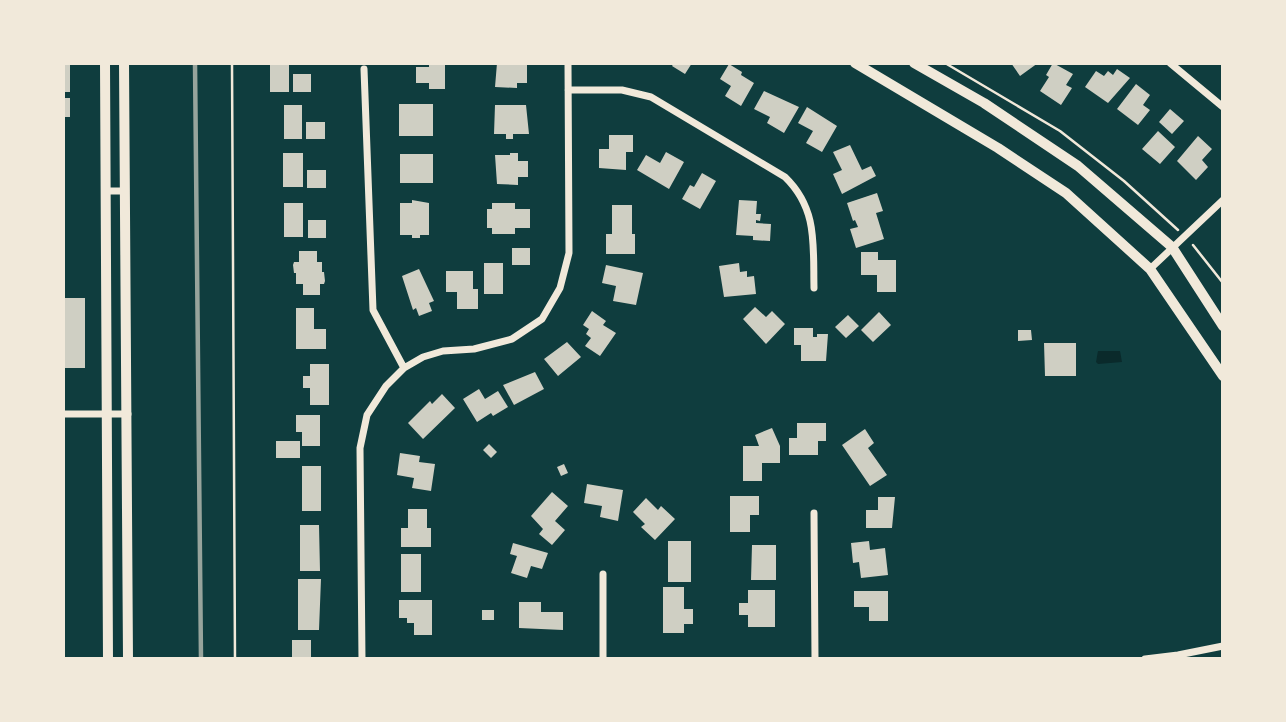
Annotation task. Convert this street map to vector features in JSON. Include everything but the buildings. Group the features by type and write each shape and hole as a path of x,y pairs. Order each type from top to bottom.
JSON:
{"street":[{"path":"105,63 108,659"},
{"path":"124,63 128,659"},
{"path":"362,659 360,448 367,415 386,386 404,368 423,357 443,351 474,349 512,339 542,319 560,288 569,253 568,63"},
{"path":"855,63 998,148 1066,193 1150,269 1223,376"},
{"path":"914,63 984,103 1078,166 1172,247 1223,326"},
{"path":"1170,63 1223,107"},
{"path":"364,69 373,310 404,368"},
{"path":"568,90 622,90 651,97 785,177 797,189 808,208 813,233 814,288"},
{"path":"106,191 125,191"},
{"path":"1150,269 1223,200"},
{"path":"63,414 128,414"},
{"path":"814,513 815,659"},
{"path":"603,574 603,659"},
{"path":"1145,659 1223,646"}],"path":[{"path":"232,63 235,659"}],"water":[{"path":"1098,351 1120,351 1122,362 1098,364"}],"railway":[{"path":"195,63 201,659"}]}
